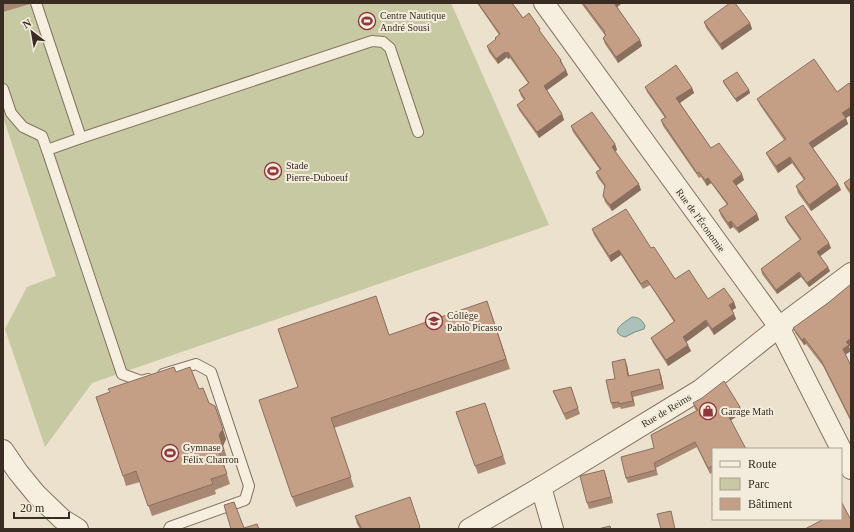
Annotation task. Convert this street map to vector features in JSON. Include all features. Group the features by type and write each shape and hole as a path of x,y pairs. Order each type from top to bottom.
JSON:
{"street":[{"name":"Rue de l'Économie","path":"544,3 779,327 840,448"},
{"name":"Rue de Reims","path":"469,529 700,390 779,327 851,273"},
{"path":"3,450 18,472 65,526"},
{"name":"Rue de l'Économie","path":"842,451 851,469"},
{"path":"541,487 553,529"}],"lane":[{"path":"36,3 81,138"},
{"path":"47,150 372,41 383,42 390,48 418,132"},
{"path":"3,89 11,113 23,127 42,136 122,374 141,382 196,364 211,372 250,486 245,500 170,527 169,529"}],"green space":[{"name":"Stade Pierre-Duboeuf","path":"3,3 451,3 549,225 92,383 45,447 5,329 27,287 56,276 3,117"}],"water":[{"path":"632,317 638,318 641,321 645,326 644,329 625,337 620,335 617,330 619,327"}],"building":[{"path":"478,3 512,3 523,18 529,13 540,29 539,30 561,60 560,61 566,70 544,86 562,114 537,132 517,105 525,99 519,90 529,83 508,52 505,52 496,59 487,46 500,34"},
{"path":"583,3 614,3 640,40 616,57 603,38 606,35 604,33 605,32"},
{"path":"730,3 735,3 750,23 720,44 704,22"},
{"path":"814,59 837,92 849,83 851,86 851,107 842,113 846,118 809,143 838,184 809,205 796,186 805,179 790,157 776,166 766,153 786,139 757,99"},
{"path":"676,65 692,88 676,98 711,148 719,143 742,174 733,181 757,214 737,228 731,221 728,223 719,210 728,204 708,178 705,180 699,172 697,173 661,120 666,117 645,87"},
{"path":"737,72 749,90 735,99 723,81"},
{"path":"592,112 615,144 612,147 639,184 610,205 603,196 605,185 596,172 601,169 571,126"},
{"path":"851,178 851,192 844,183"},
{"path":"803,205 829,243 817,252 828,267 807,283 799,272 776,290 761,269 801,239 785,217"},
{"path":"626,209 651,248 654,247 675,279 689,270 708,299 724,288 734,302 729,305 734,314 712,329 706,320 683,337 688,345 666,360 651,338 675,321 647,280 641,284 619,250 609,256 592,229"},
{"path":"851,284 851,338 846,342 849,345 843,349 851,366 850,418 821,360 804,338 802,340 793,328 828,303"},
{"path":"376,296 389,335 487,301 506,359 331,418 351,477 292,497 259,400 298,387 278,329"},
{"path":"625,359 628,376 659,369 662,384 631,392 633,401 619,404 619,402 611,403 606,380 615,379 612,362"},
{"name":"Gymnase Félix Charron","path":"174,367 176,372 190,367 199,389 203,388 209,403 215,406 223,429 219,435 224,450 219,452 227,474 211,479 213,484 148,506 136,471 123,476 96,397 110,392 108,389"},
{"path":"724,381 740,407 728,415 745,448 712,448 712,466 708,468 695,442 654,463 656,470 626,478 621,457 654,448 651,435 698,410 693,403"},
{"path":"571,387 578,408 564,414 553,391"},
{"path":"485,403 503,456 475,466 456,412"},
{"path":"604,470 611,497 587,503 580,476"},
{"path":"410,497 420,527 418,529 362,529 355,516"},
{"path":"234,502 244,528 257,524 259,529 231,529 224,505"},
{"path":"842,503 851,520 851,529 805,529 822,520 842,520"},
{"path":"671,511 675,529 661,529 657,514"},
{"path":"610,526 611,529 598,529"}],"place":[{"name":"Centre Nautique André Sousi","path":"367,21"},
{"name":"Stade Pierre-Duboeuf","path":"273,171"},
{"name":"Collège Pablo Picasso","path":"434,321"},
{"name":"Garage Math","path":"708,411"},
{"name":"Gymnase Félix Charron","path":"170,453"}]}
